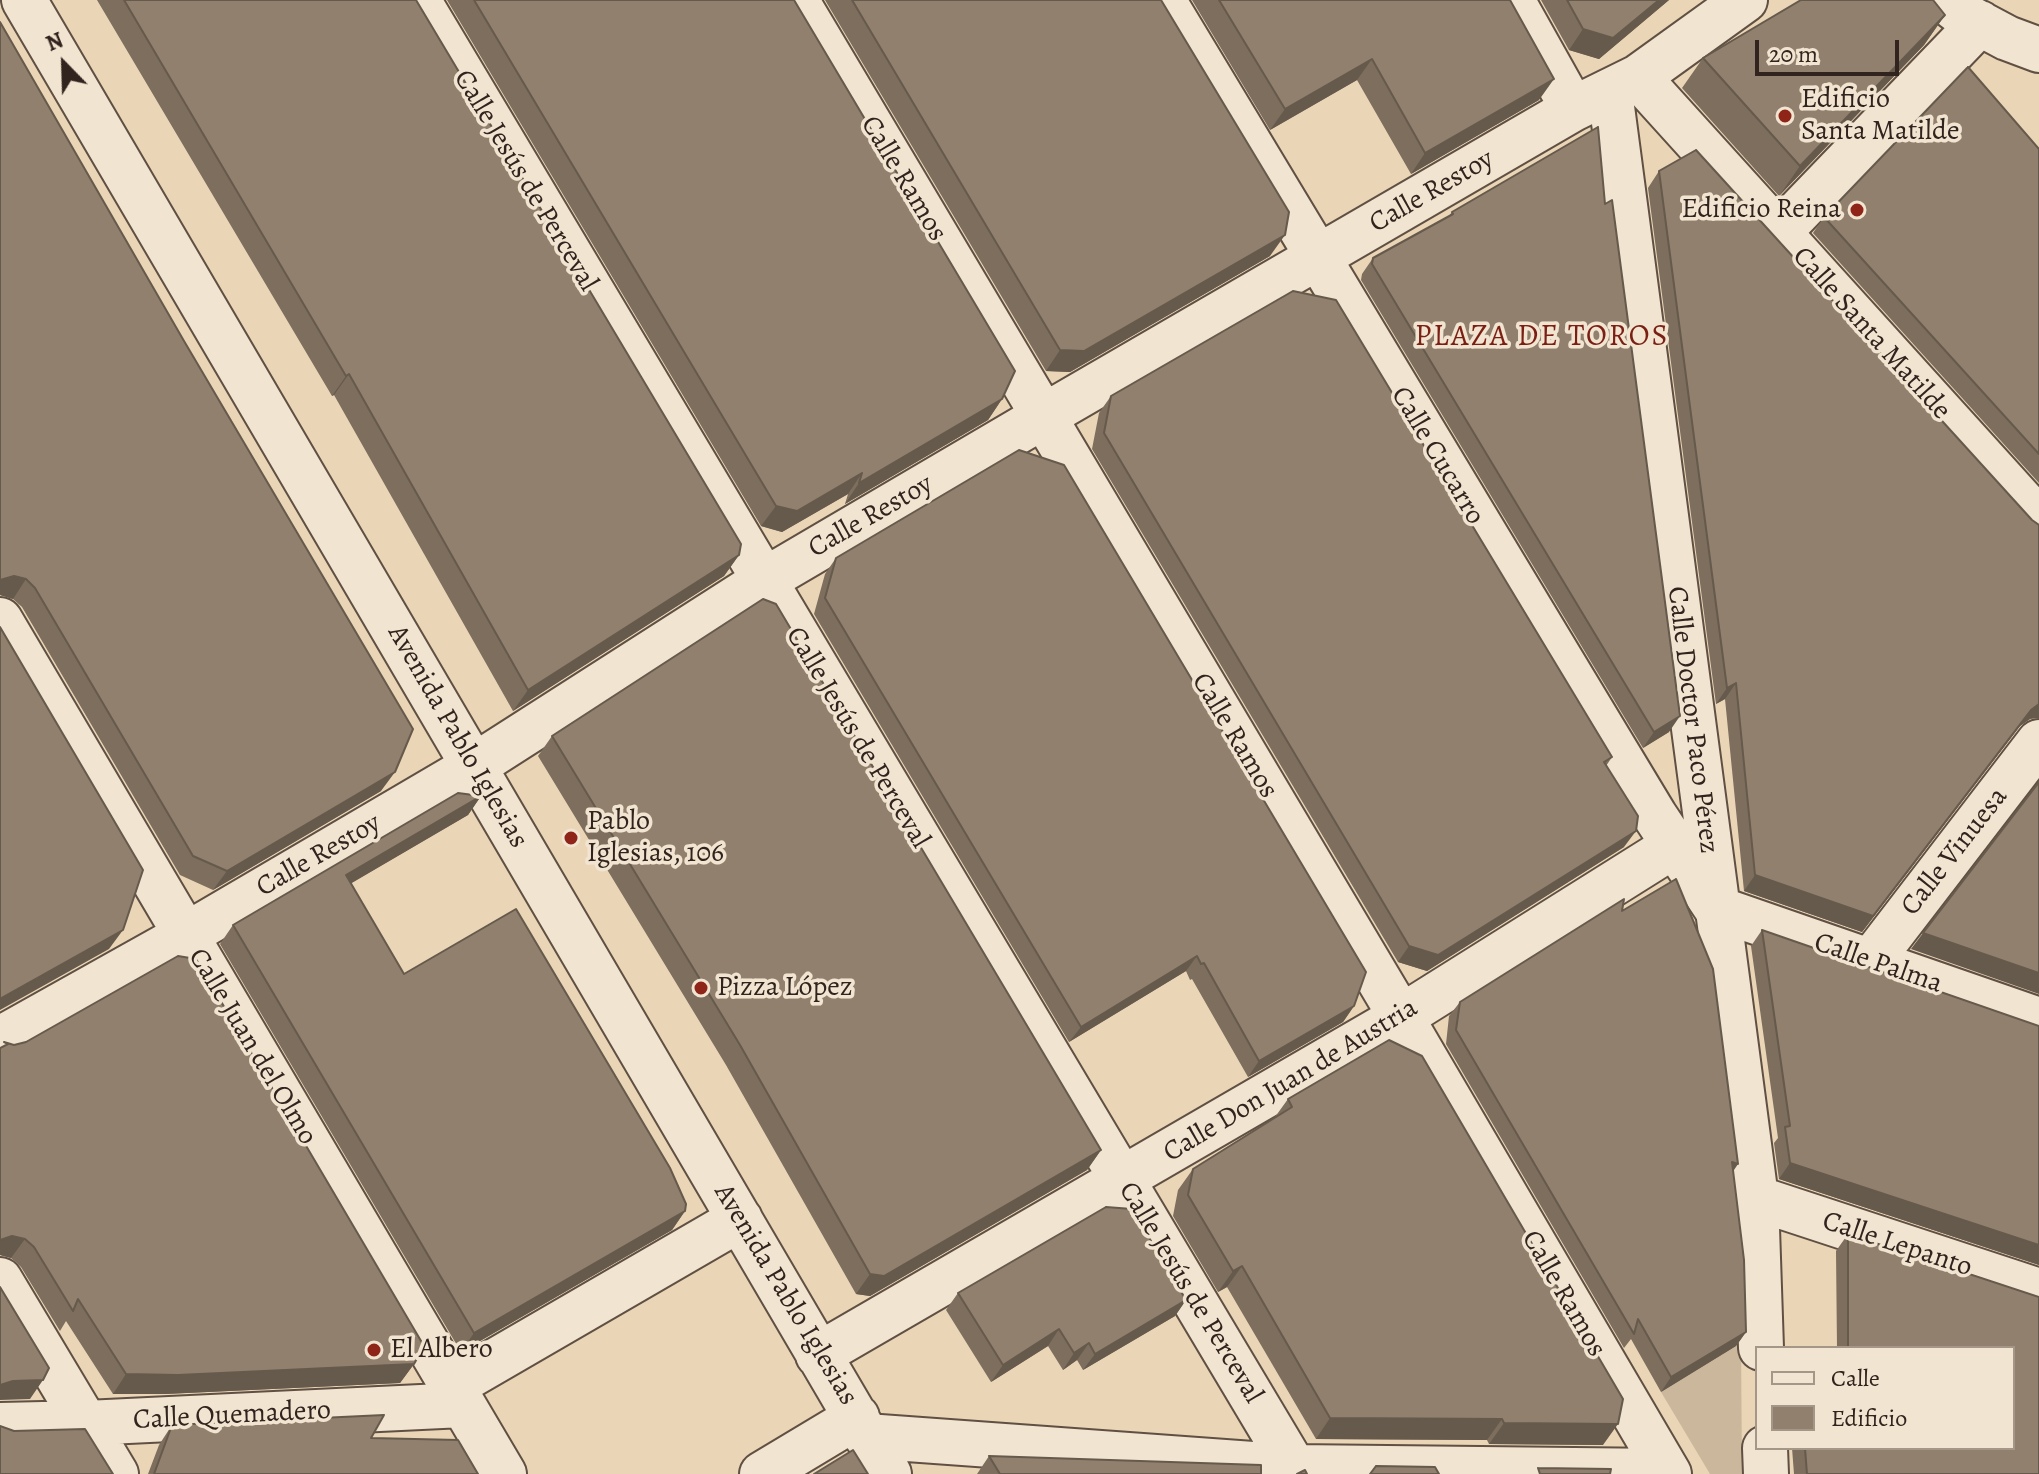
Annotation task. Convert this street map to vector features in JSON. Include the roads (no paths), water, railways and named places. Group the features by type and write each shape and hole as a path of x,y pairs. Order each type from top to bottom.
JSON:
{"street":[{"name":"Avenida Pablo Iglesias","path":"24,0 889,1474"},
{"name":"Calle Jesús de Perceval","path":"418,0 1296,1470"},
{"name":"Calle Ramos","path":"796,0 1401,1017 1667,1472"},
{"name":"Calle Cucarro","path":"1163,0 1655,816 1716,908"},
{"path":"1512,0 1607,93"},
{"name":"Calle Restoy","path":"0,1039 186,935 474,766 763,581 1607,93 1745,0"},
{"path":"1944,0 2007,38 2039,50"},
{"path":"1779,232 1980,23"},
{"name":"Calle Santa Matilde","path":"1607,93 1779,232 2039,520"},
{"name":"Calle Doctor Paco Pérez","path":"1607,93 1756,1198 1761,1346"},
{"name":"Calle Juan del Olmo","path":"0,620 504,1474"},
{"name":"Calle Vinuesa","path":"1870,962 2039,742"},
{"name":"Calle Don Juan de Austria","path":"818,1355 1401,1017 1675,845"},
{"name":"Calle Palma","path":"1716,908 2039,1020"},
{"name":"Calle Lepanto","path":"1756,1198 2039,1291"},
{"path":"458,1395 740,1219"},
{"path":"0,1280 116,1474"},
{"name":"Calle Quemadero","path":"0,1425 86,1423 458,1395"},
{"path":"762,1474 862,1426 1296,1470 1667,1472"},
{"path":"1765,1450 1766,1474"}],"place":[{"name":"Edificio Santa Matilde","path":"1785,116"},
{"name":"Edificio Reina","path":"1857,210"},
{"name":"Pablo Iglesias, 106","path":"571,838"},
{"name":"Pizza López","path":"701,988"},
{"name":"El Albero","path":"374,1350"}],"district":[{"name":"PLAZA DE TOROS","path":"1542,338"}]}
